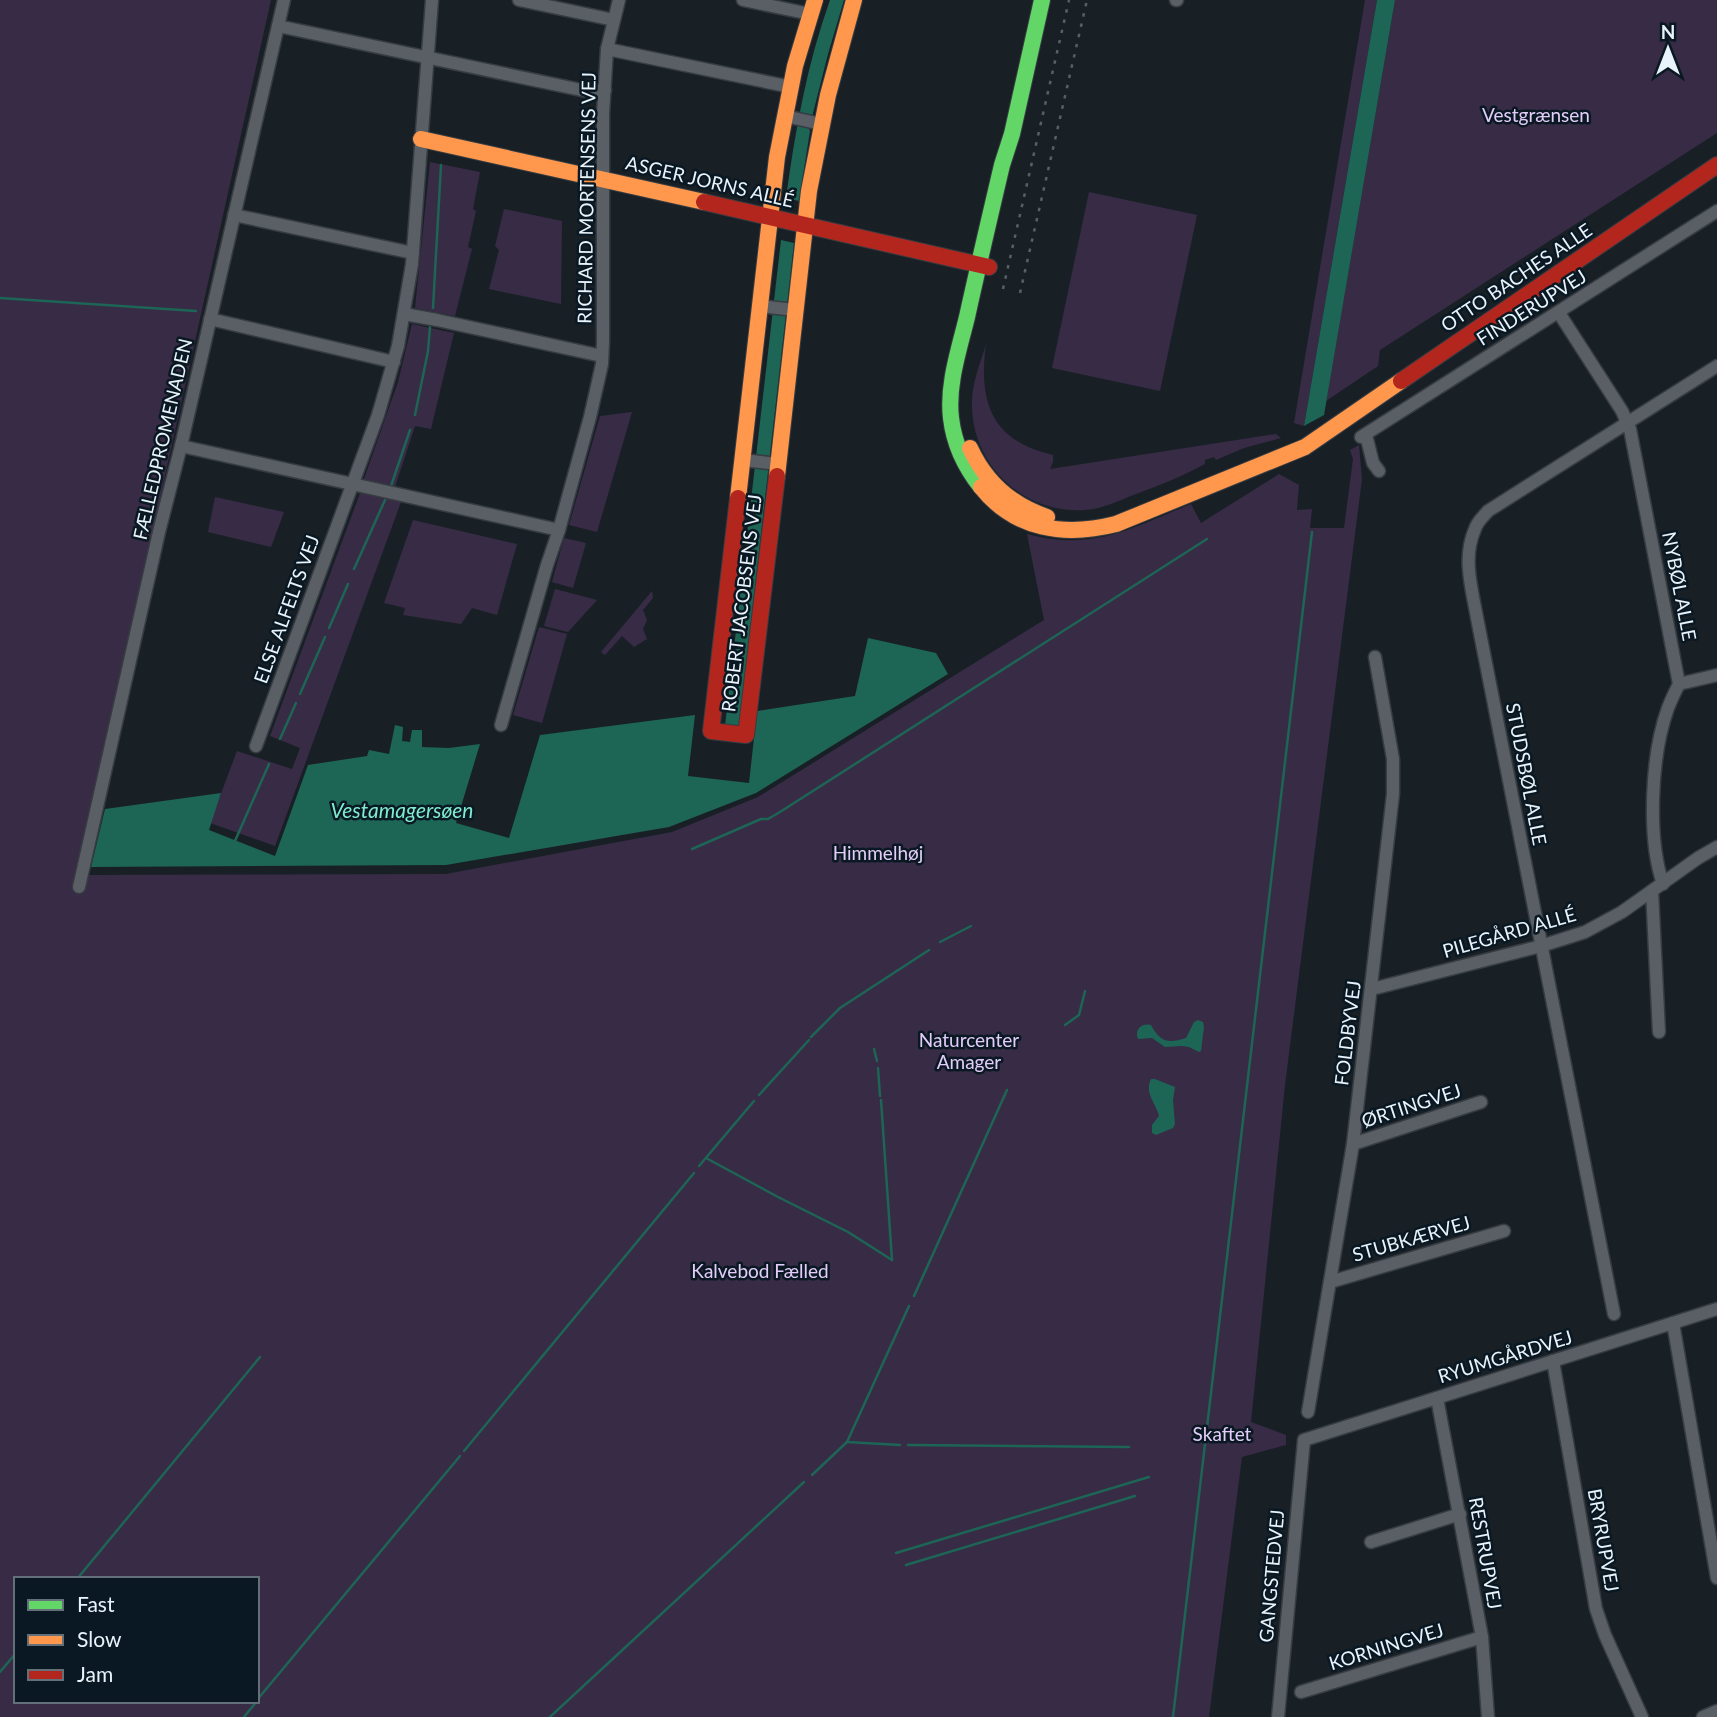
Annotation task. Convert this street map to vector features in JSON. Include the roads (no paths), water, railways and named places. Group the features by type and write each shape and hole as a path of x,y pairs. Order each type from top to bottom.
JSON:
{"street":[{"name":"FÆLLEDPROMENADEN","path":"79,887 284,0"},
{"path":"519,0 614,20"},
{"name":"RICHARD MORTENSENS VEJ","path":"501,725 590,417 602,356 604,90 607,49 619,0"},
{"path":"743,0 812,7"},
{"name":"ROBERT JACOBSENS VEJ","path":"812,7 791,87 790,117 777,157 759,306 746,461 711,731 746,735 817,123 854,0"},
{"name":"OTTO BACHES ALLE","path":"1042,0 1012,134 1010,159 980,285 953,376 951,419 960,453 974,479 987,494 1019,517 1057,530 1097,529 1116,524 1286,451 1305,447 1717,165"},
{"name":"ELSE ALFELTS VEJ","path":"256,746 382,403 394,362 412,253 428,57 429,1"},
{"path":"278,26 586,91 604,90"},
{"path":"607,49 791,87"},
{"path":"790,117 817,123"},
{"name":"ASGER JORNS ALLÉ","path":"421,139 984,266"},
{"name":"FINDERUPVEJ","path":"1379,471 1373,463 1364,436 1717,211"},
{"path":"234,215 412,253"},
{"path":"759,306 795,310"},
{"name":"NYBØL ALLE","path":"1559,313 1622,411 1630,429 1679,684"},
{"name":"RICHARD MORTENSENS VEJ","path":"404,314 602,356"},
{"path":"210,319 394,362"},
{"name":"STUDSBØL ALLE","path":"1614,1314 1470,579 1470,542 1475,526 1488,511 1717,366"},
{"path":"181,446 559,530"},
{"path":"746,461 776,464"},
{"name":"FOLDBYVEJ","path":"1308,1412 1353,1144 1393,794 1392,759 1375,657"},
{"path":"1659,1032 1659,873 1653,807 1659,741 1667,709 1679,684 1717,675"},
{"name":"PILEGÅRD ALLÉ","path":"1372,989 1541,946 1585,932 1622,912 1717,847"},
{"name":"ØRTINGVEJ","path":"1353,1144 1481,1102"},
{"name":"STUBKÆRVEJ","path":"1330,1282 1504,1231"},
{"name":"RYUMGÅRDVEJ","path":"1304,1440 1717,1309"},
{"path":"1673,1323 1717,1578"},
{"name":"BRYRUPVEJ","path":"1553,1361 1596,1609 1642,1717"},
{"name":"RESTRUPVEJ","path":"1437,1398 1482,1637 1488,1717"},
{"name":"GANGSTEDVEJ","path":"1278,1717 1304,1440"},
{"path":"1371,1542 1460,1514"},
{"name":"KORNINGVEJ","path":"1301,1692 1482,1637"},
{"path":"1703,1717 1717,1711"}],"water":[{"path":"830,0 844,0 809,129 799,201 786,198 808,73"},
{"path":"1377,0 1395,0 1324,415 1304,426"},
{"path":"781,240 794,243 739,727 725,726"},
{"name":"Vestamagersøen","path":"868,638 936,653 948,674 756,793 669,827 446,865 91,867 105,809 221,793 209,830 275,856 308,765 367,756 369,750 389,754 395,725 403,727 402,741 410,742 412,730 422,730 422,747 449,748 480,744 456,823 509,838 540,735 695,715 688,776 749,783 757,711 855,696"},
{"path":"1194,1022 1203,1022 1204,1027 1199,1052 1189,1047 1165,1047 1152,1038 1138,1039 1138,1030 1148,1025 1165,1040 1186,1038"},
{"path":"1151,1079 1175,1087 1175,1124 1173,1128 1156,1135 1152,1133 1152,1125 1159,1116 1149,1089"}],"waterway":[{"path":"433,308 441,165"},
{"path":"0,298 196,311"},
{"path":"415,415 430,327"},
{"path":"391,486 410,430"},
{"path":"354,569 385,500"},
{"path":"1173,1717 1312,532"},
{"path":"692,849 780,812 1207,539"},
{"path":"329,628 348,584"},
{"path":"300,694 325,637"},
{"path":"280,739 296,703"},
{"path":"235,841 269,764"},
{"path":"940,942 971,926"},
{"path":"811,1037 840,1008 929,950"},
{"path":"1065,1025 1079,1015 1085,991"},
{"path":"759,1095 809,1040"},
{"path":"874,1049 877,1061"},
{"path":"878,1068 880,1096"},
{"path":"914,1296 1007,1090"},
{"path":"881,1100 892,1260"},
{"path":"699,1166 754,1101"},
{"path":"706,1158 848,1232 892,1260"},
{"path":"464,1451 694,1173"},
{"path":"812,1475 847,1442 909,1306"},
{"path":"79,1577 260,1357"},
{"path":"847,1442 900,1445"},
{"path":"908,1445 1129,1447"},
{"path":"259,1698 460,1456"},
{"path":"896,1553 1149,1477"},
{"path":"550,1717 804,1482"},
{"path":"906,1565 1135,1496"},
{"path":"0,1672 14,1655"},
{"path":"244,1717 255,1703"}],"railway":[{"path":"1003,289 1069,0"},
{"path":"1020,293 1087,0"}],"park label":[{"name":"Vestgrænsen","path":"1536,114"},
{"name":"Himmelhøj","path":"878,852"},
{"name":"Naturcenter Amager","path":"969,1050"},
{"name":"Kalvebod Fælled","path":"760,1270"},
{"name":"Skaftet","path":"1222,1433"}]}
